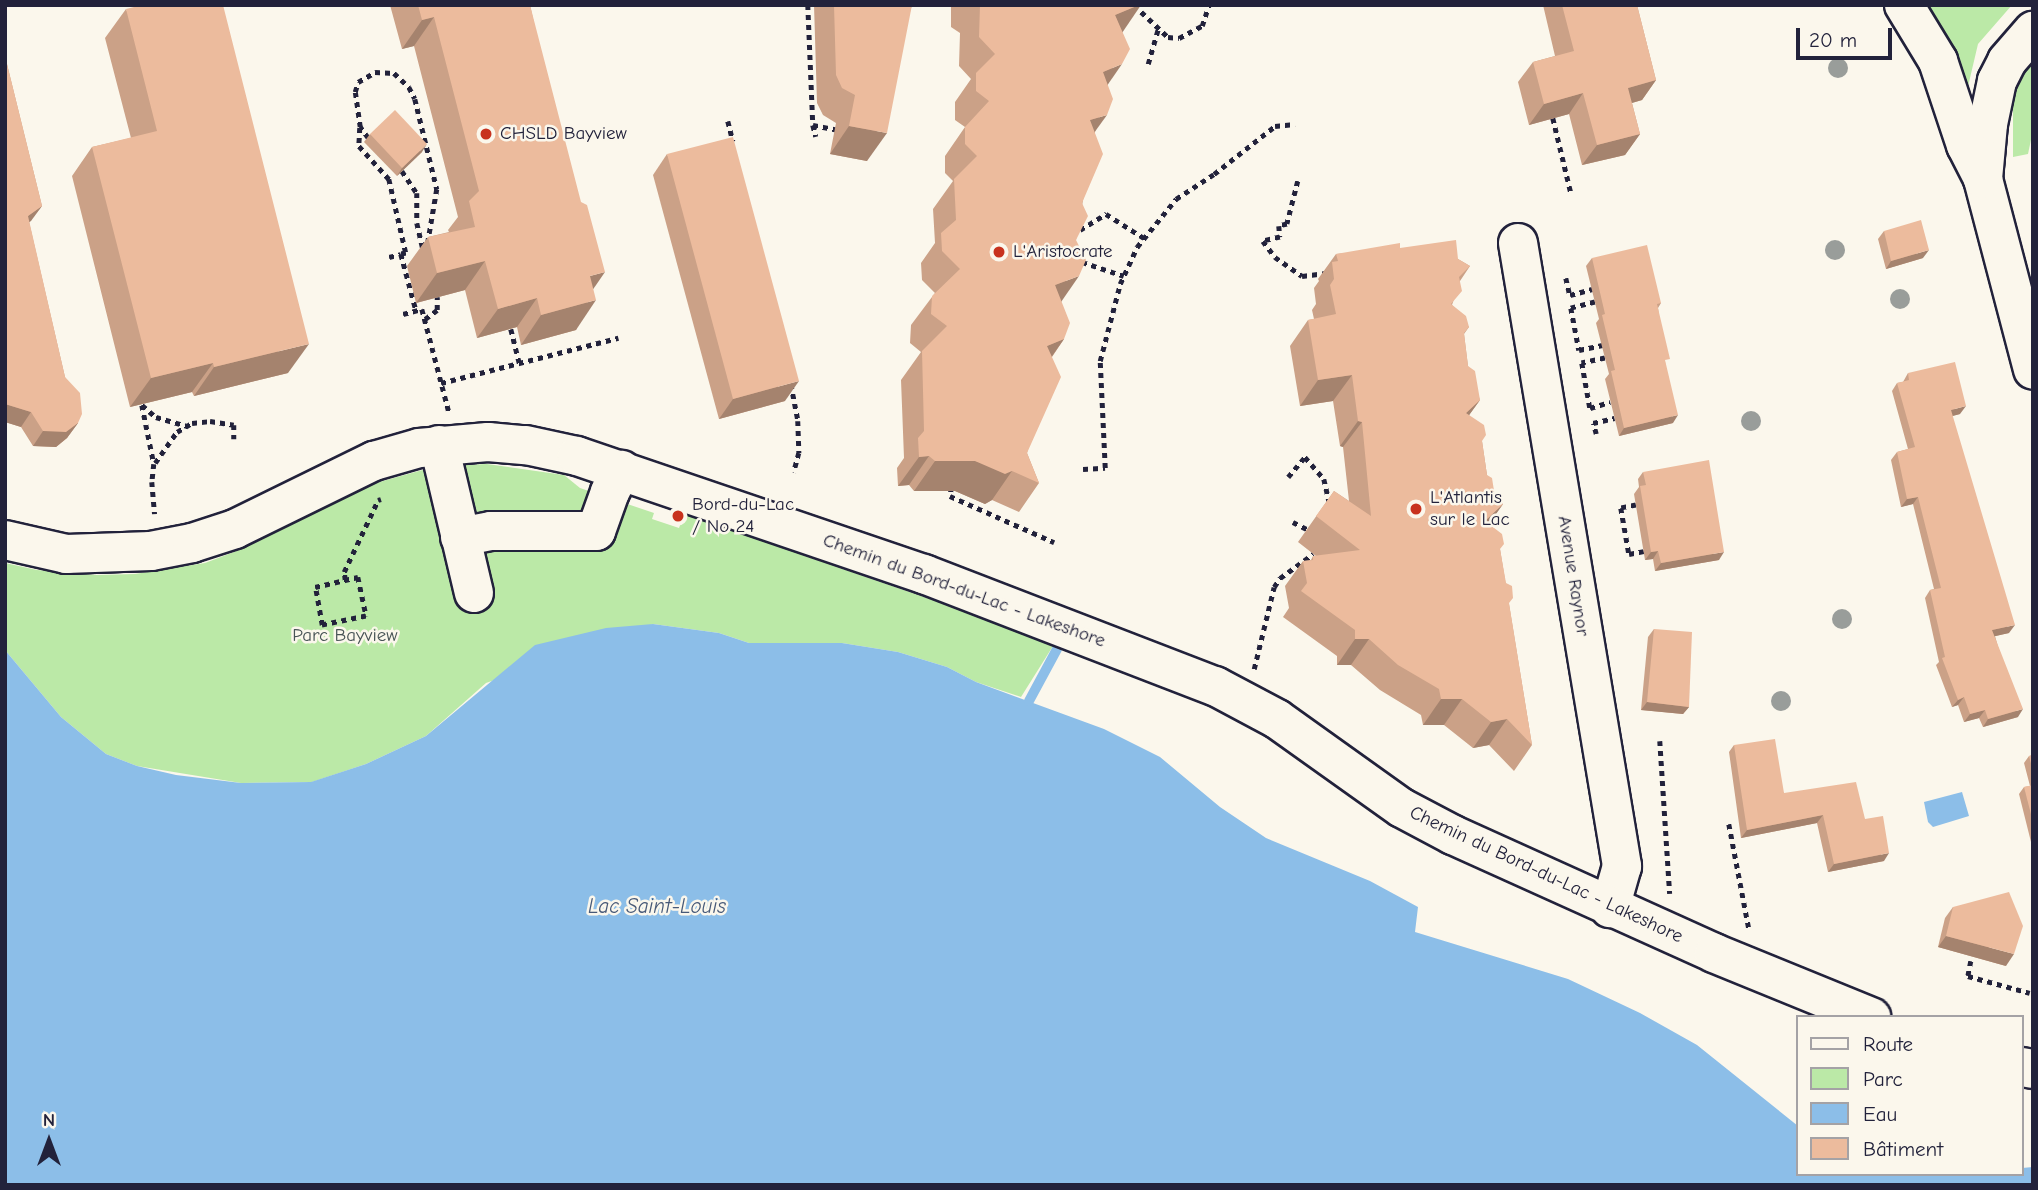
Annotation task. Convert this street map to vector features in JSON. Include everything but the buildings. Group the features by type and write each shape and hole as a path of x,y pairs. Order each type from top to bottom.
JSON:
{"main road":[{"path":"1904,5 1938,61 1966,145 1983,179 2033,370"},
{"path":"1983,179 1988,124 1997,81 2007,61 2033,31"},
{"name":"Avenue Raynor","path":"1518,243 1622,866 1610,908"},
{"path":"445,432 460,537 474,593"},
{"name":"Chemin du Bord-du-Lac - Lakeshore","path":"5,540 44,551 89,555 151,551 192,543 235,529 374,461 445,432 488,442 526,445 577,456 924,574 1215,685 1277,719 1402,808 1610,908 1866,1015"},
{"path":"460,537 491,531 596,531 621,470"}],"path":[{"path":"808,5 813,125 816,137"},
{"path":"1134,5 1168,37 1178,38 1202,26 1209,5"},
{"path":"1148,64 1158,28"},
{"path":"389,257 406,253 389,179 359,146 360,127 355,92 358,82 375,72 394,73 409,87 415,99 437,189 431,233 424,252 417,223 417,193 402,171"},
{"path":"1553,118 1571,193"},
{"path":"728,121 734,145"},
{"path":"1083,469 1105,468 1100,361 1106,330 1124,276 1144,238 1175,200 1214,174 1275,126 1295,124"},
{"path":"813,125 843,131"},
{"path":"360,127 368,138"},
{"path":"1298,181 1287,224 1279,226 1279,237 1263,241 1275,257 1302,276 1328,272"},
{"path":"1073,237 1082,227 1106,214 1144,238"},
{"path":"401,254 416,310"},
{"path":"1073,259 1124,276"},
{"path":"1566,278 1570,295 1592,289"},
{"path":"425,319 437,310 437,298"},
{"path":"1595,302 1571,308 1579,351 1602,345"},
{"path":"404,313 422,309 441,383 445,432"},
{"path":"511,329 520,364"},
{"path":"441,383 618,338"},
{"path":"1605,358 1582,363 1590,408 1610,402"},
{"path":"790,377 798,421 800,453 794,472"},
{"path":"155,519 155,464 142,404 156,417 187,426 210,421 234,425 234,439"},
{"path":"1596,435 1593,423 1615,418"},
{"path":"155,464 166,445 187,426"},
{"path":"1288,477 1305,457 1324,480 1332,517"},
{"path":"954,483 950,495 1054,541"},
{"path":"345,580 344,572 378,500 389,497"},
{"path":"1636,505 1621,508 1629,554 1644,551"},
{"path":"1293,522 1307,529"},
{"path":"1252,677 1274,586 1280,578 1313,554"},
{"path":"358,577 366,617 322,625 315,586 345,580 358,577"},
{"path":"1660,741 1670,895"},
{"path":"1729,824 1751,943"},
{"path":"1971,961 1968,976 2030,993"}],"green space":[{"path":"1920,5 2012,5 1978,44 1966,95"},
{"path":"2033,60 2033,130 2028,154 2013,157 2013,91"},
{"name":"Parc Bayview","path":"487,464 564,475 580,488 654,513 652,519 679,528 684,514 950,606 1053,646 1021,697 976,682 947,667 898,652 842,643 749,643 719,633 653,624 486,683 426,736 366,764 312,782 241,783 137,766 106,754 61,717 5,650 5,563 37,570 97,575 135,574 205,563 234,552 372,484 437,466"}],"water":[{"name":"Lac Saint-Louis","path":"653,624 719,633 749,643 842,643 898,652 947,667 976,682 1104,729 1160,757 1220,807 1266,838 1370,881 1418,907 1415,932 1568,979 1640,1013 1697,1045 1797,1125 1797,1176 2024,1176 2024,1168 2033,1167 2033,1185 5,1185 5,650 61,717 106,754 137,766 176,775 241,783 311,782 366,764 426,736 535,645 606,628"},
{"path":"1962,792 1969,816 1933,827 1928,822 1924,802"}],"waterway":[{"path":"1029,701 1057,649"}],"place":[{"name":"CHSLD Bayview","path":"486,134"},
{"name":"L'Aristocrate","path":"999,252"},
{"name":"L'Atlantis sur le Lac","path":"1416,509"},
{"name":"Bord-du-Lac / No 24","path":"678,516"}]}
